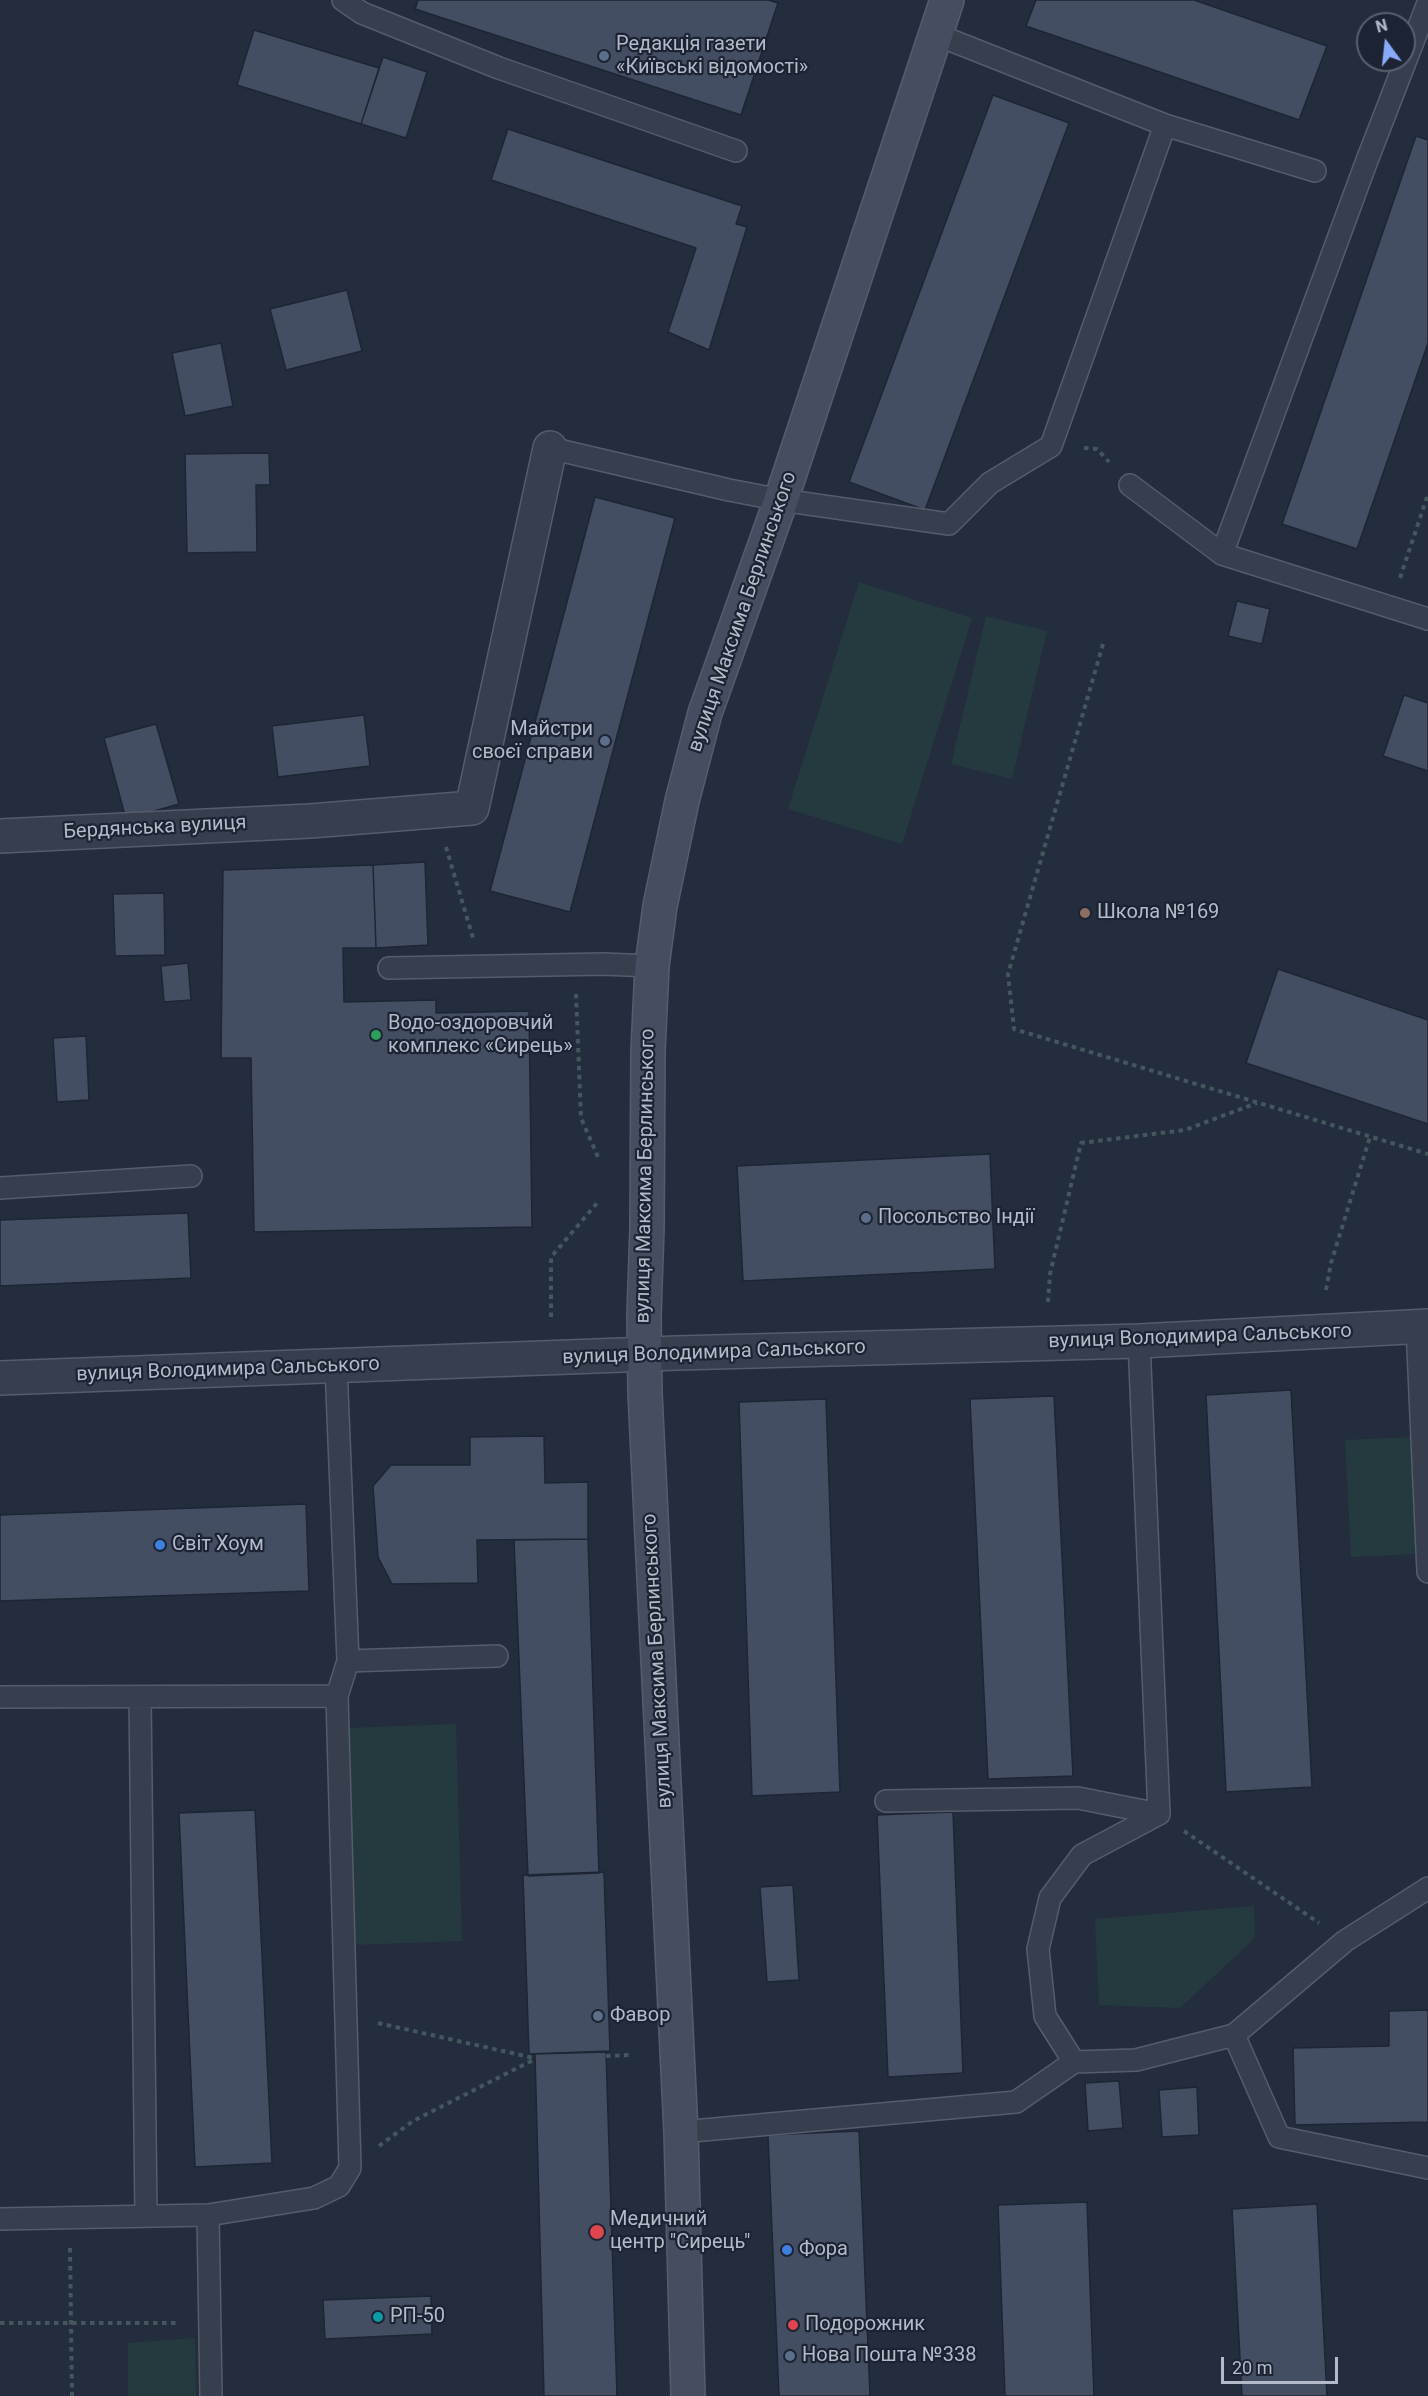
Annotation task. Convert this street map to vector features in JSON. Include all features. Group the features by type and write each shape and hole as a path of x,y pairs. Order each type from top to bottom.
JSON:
{"street":[{"name":"вулиця Максима Берлинського","path":"688,2396 681,2132 644,1354 648,1051 652,966 660,906 682,801 705,713 781,500 934,33 947,0"},
{"name":"Бердянська вулиця","path":"0,836 310,820 472,808 550,448"},
{"name":"вулиця Володимира Сальського","path":"0,1378 644,1354 1139,1341 1423,1327"}],"lane":[{"path":"343,0 362,13 499,68 736,151"},
{"path":"1222,554 1428,3"},
{"path":"934,33 1165,125 1315,171"},
{"path":"550,448 781,500 949,524 990,483 1051,446 1165,125"},
{"path":"1130,485 1222,554 1428,619"},
{"path":"389,968 652,966"},
{"path":"0,1188 191,1176"},
{"path":"1423,1327 1428,1572"},
{"path":"1139,1341 1159,1814"},
{"path":"0,2218 208,2215 314,2198 339,2186 350,2168 337,1696 348,1661 336,1366"},
{"path":"348,1661 497,1656"},
{"path":"0,1697 337,1696"},
{"path":"140,1697 147,2216"},
{"path":"886,1801 1078,1798 1159,1814"},
{"path":"1074,2062 1045,2016 1038,1949 1050,1898 1082,1855 1159,1814"},
{"path":"681,2132 1016,2102 1074,2062 1136,2060 1234,2035 1345,1941 1428,1888"},
{"path":"1234,2035 1279,2137 1428,2168"},
{"path":"208,2215 211,2396"}],"path":[{"path":"1051,446 1097,449 1130,485"},
{"path":"1390,607 1428,494"},
{"path":"1103,644 1008,974 1014,1029 1428,1154"},
{"path":"435,811 481,967"},
{"path":"575,965 581,1118 598,1157"},
{"path":"1048,1302 1050,1274 1081,1143 1185,1130 1259,1103"},
{"path":"1326,1290 1331,1263 1370,1137"},
{"path":"551,1317 551,1257 598,1202"},
{"path":"1159,1814 1345,1941"},
{"path":"346,2016 535,2059 413,2121 350,2168"},
{"path":"606,2056 630,2055"},
{"path":"70,2217 72,2396"},
{"path":"0,2323 210,2323"}],"green space":[{"path":"859,582 972,618 902,844 788,809"},
{"path":"986,616 1047,631 1012,779 951,764"},
{"path":"1412,1437 1418,1554 1351,1557 1345,1440"},
{"path":"456,1724 462,1941 353,1945 346,1728"},
{"path":"1254,1906 1255,1938 1180,2008 1099,2005 1095,1919"},
{"path":"195,2338 196,2396 128,2396 128,2343"}],"building":[{"path":"418,0 768,0 778,3 741,115 415,9"},
{"path":"1036,0 1194,0 1327,46 1299,120 1026,26"},
{"path":"254,30 379,68 361,124 237,85"},
{"path":"383,57 427,72 406,138 361,124"},
{"path":"993,95 1069,123 925,510 849,482"},
{"path":"508,129 742,206 736,224 747,227 709,350 668,332 696,248 491,180"},
{"path":"1416,136 1428,140 1428,343 1357,549 1282,524"},
{"path":"347,290 362,351 286,370 270,309"},
{"path":"221,343 233,406 185,416 172,353"},
{"path":"269,453 270,485 256,485 257,552 187,553 185,454"},
{"path":"595,497 675,518 570,912 490,891"},
{"path":"1237,601 1270,609 1262,644 1228,636"},
{"path":"1404,695 1428,703 1428,771 1383,756"},
{"path":"364,715 370,766 278,777 272,726"},
{"path":"156,724 179,804 126,819 104,738"},
{"path":"425,862 428,945 376,948 373,865"},
{"name":"Водо-оздоровчий комплекс «Сирець»","path":"373,865 376,948 343,948 344,1002 436,1000 436,1013 529,1011 532,1227 254,1232 251,1058 221,1058 223,870"},
{"path":"164,893 165,955 115,956 113,894"},
{"path":"188,963 191,1000 164,1002 161,966"},
{"path":"1278,969 1428,1020 1428,1124 1246,1063"},
{"path":"86,1036 89,1100 57,1102 53,1038"},
{"name":"Посольство Індії","path":"990,1154 995,1269 743,1281 737,1166"},
{"path":"188,1213 191,1278 0,1286 0,1220"},
{"path":"1291,1390 1312,1787 1226,1792 1206,1395"},
{"path":"1054,1396 1073,1776 988,1779 970,1399"},
{"path":"826,1399 840,1792 752,1796 739,1402"},
{"path":"544,1436 545,1483 588,1482 588,1539 477,1540 478,1583 392,1584 378,1557 373,1486 391,1465 470,1465 470,1437"},
{"path":"306,1504 309,1591 0,1601 0,1515"},
{"path":"588,1539 599,1873 528,1876 514,1540"},
{"path":"255,1810 272,2163 195,2167 179,1813"},
{"path":"953,1812 963,2073 888,2077 877,1815"},
{"path":"604,1872 610,2051 529,2054 523,1875"},
{"path":"793,1885 799,1980 767,1982 760,1887"},
{"path":"1428,2010 1428,2122 1295,2125 1293,2048 1389,2046 1389,2011"},
{"path":"606,2052 617,2396 544,2396 535,2054"},
{"path":"1119,2081 1123,2128 1088,2131 1085,2083"},
{"path":"1197,2087 1199,2135 1162,2137 1159,2090"},
{"path":"859,2131 870,2396 779,2396 768,2135"},
{"path":"1087,2202 1094,2396 1005,2396 998,2205"},
{"path":"1317,2204 1327,2396 1242,2396 1232,2209"},
{"name":"РП-50","path":"431,2296 432,2334 325,2339 323,2300"}],"place":[{"name":"Редакція газети «Київські відомості»","path":"604,56"},
{"name":"Майстри своєї справи","path":"605,741"},
{"name":"Школа №169","path":"1085,913"},
{"name":"Водо-оздоровчий комплекс «Сирець»","path":"376,1035"},
{"name":"Посольство Індії","path":"866,1218"},
{"name":"Світ Хоум","path":"160,1545"},
{"name":"Фавор","path":"598,2016"},
{"name":"Медичний центр \"Сирець\"","path":"597,2232"},
{"name":"Фора","path":"787,2250"},
{"name":"РП-50","path":"378,2317"},
{"name":"Подорожник","path":"793,2325"},
{"name":"Нова Пошта №338","path":"790,2356"}]}
